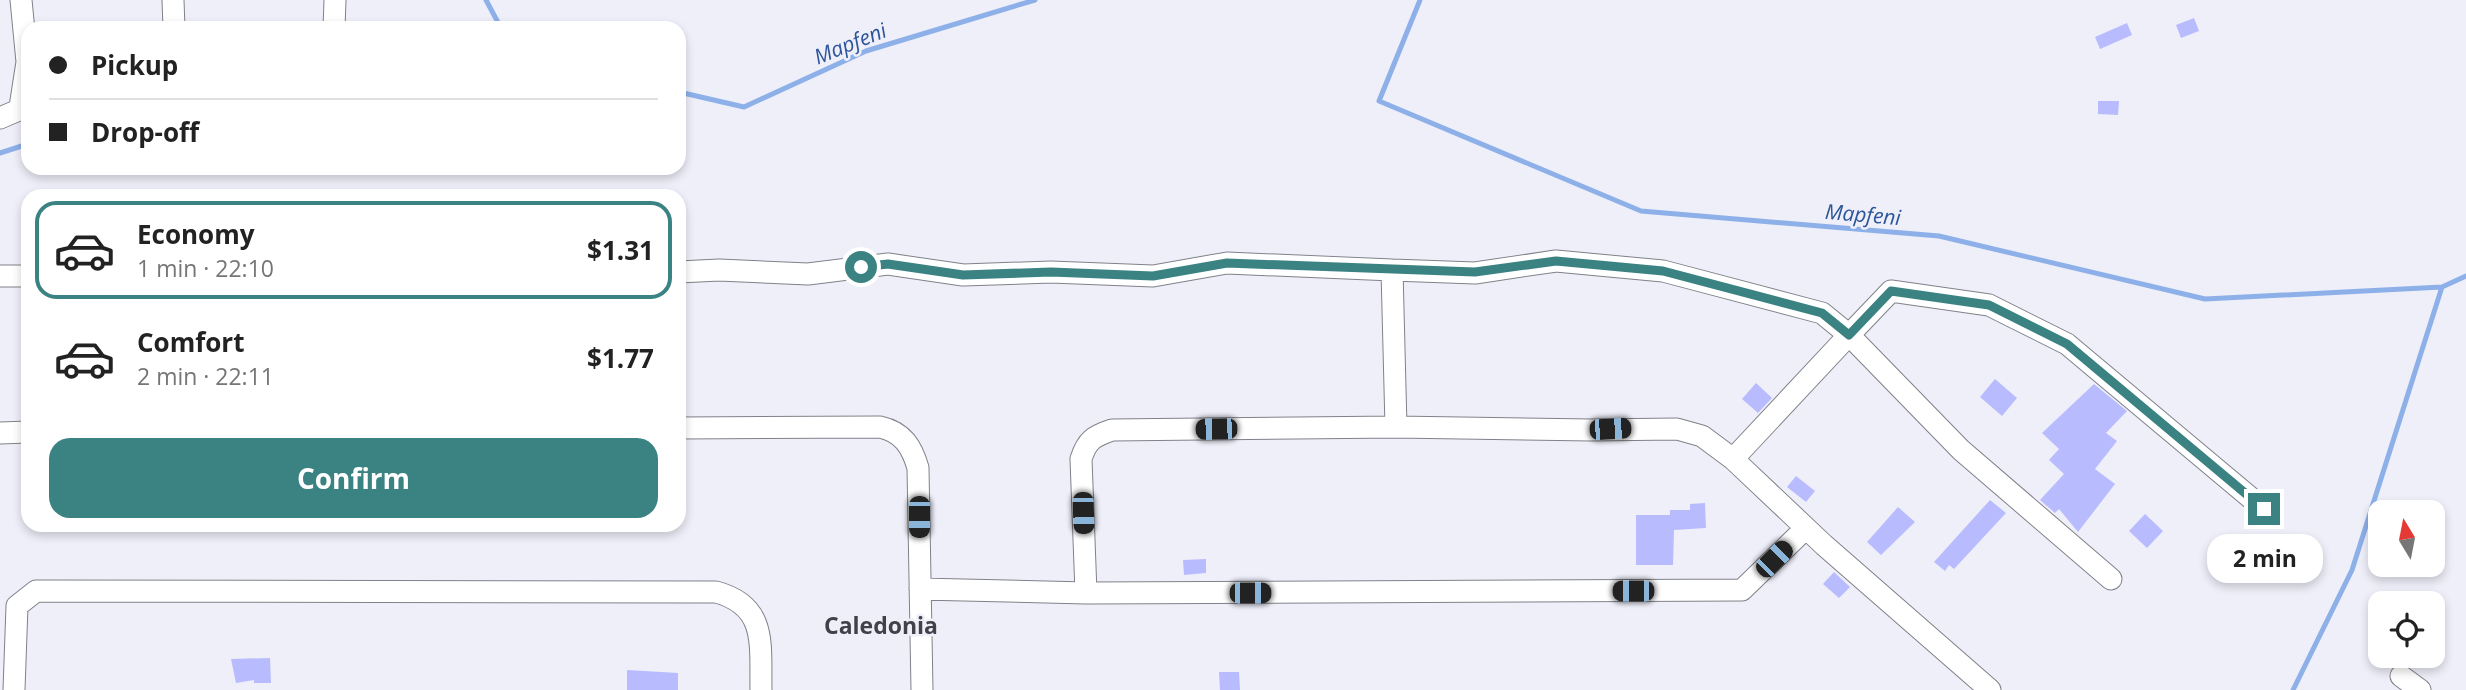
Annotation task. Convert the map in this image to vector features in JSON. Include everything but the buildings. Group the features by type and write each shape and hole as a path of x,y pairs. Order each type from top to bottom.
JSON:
{"street":[{"path":"21,0 23,21"},
{"path":"173,0 174,21"},
{"path":"334,21 335,0"},
{"path":"0,118 21,108"},
{"path":"686,272 719,270 808,274 888,264 963,275 1051,272 1153,276 1227,263 1475,272 1556,261 1663,271 1822,313 1849,335 1961,450 2111,579"},
{"path":"1392,270 1396,426"},
{"path":"0,276 21,276"},
{"path":"1733,459 1891,291 1989,305 2067,344 2264,509"},
{"path":"1086,593 1081,459 1086,443 1096,435 1112,430 1396,426 1677,429 1702,436 1733,459 1806,528 1990,690"},
{"path":"686,428 880,427 894,430 908,443 918,468 922,690"},
{"path":"0,433 21,432"},
{"path":"920,589 1086,593 1742,590 1806,528"},
{"path":"15,690 17,606 24,598 36,591 147,591 716,592 736,597 756,620 761,690"},
{"path":"2401,676 2420,690"}],"waterway":[{"path":"486,0 497,21"},
{"name":"Mapfeni","path":"686,94 744,107 866,51 1035,0"},
{"name":"Mapfeni","path":"1420,0 1379,101 1641,211 1939,236 2205,299 2442,287 2466,276"},
{"name":"Mapfeni","path":"0,153 21,146"},
{"path":"2293,690 2352,570 2442,287"}],"district":[{"name":"Caledonia","path":"881,625"}],"route":[{"path":"861,267 888,264 963,275 1051,272 1153,276 1227,263 1475,272 1556,261 1663,271 1822,313 1849,335 1891,291 1989,305 2067,344 2264,509"}]}
